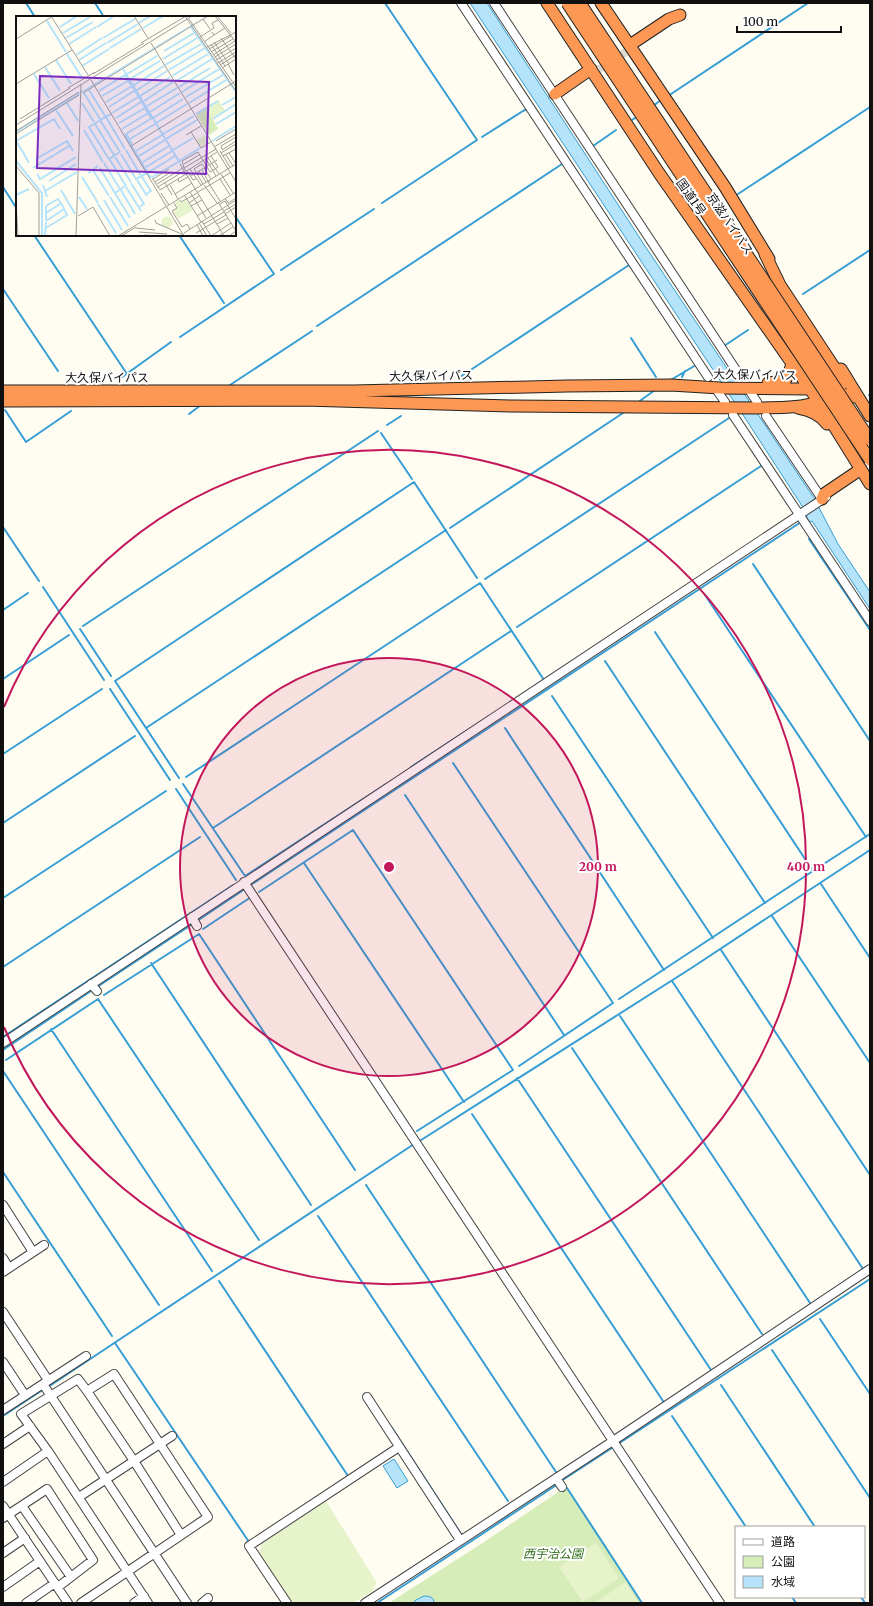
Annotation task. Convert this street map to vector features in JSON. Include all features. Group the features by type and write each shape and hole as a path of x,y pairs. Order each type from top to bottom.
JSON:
{"highway":[{"name":"国道1号","path":"548,3 588,74 819,402 858,473"},
{"name":"京滋バイパス","path":"567,3 870,460"},
{"name":"京滋バイパス","path":"580,3 870,440"},
{"path":"601,3 634,44 664,98 725,187 765,254 870,416"},
{"path":"634,44 669,19 680,15"},
{"path":"556,96 588,74"},
{"path":"765,254 780,285 840,376 841,385 835,392"},
{"path":"744,385 785,381 792,364"},
{"name":"大久保バイパス","path":"3,401 222,390 353,391 665,385 744,385 809,389 835,392 859,398"},
{"name":"大久保バイパス","path":"3,391 208,400 371,401 512,406 730,408 757,405 798,408 819,402 835,392"},
{"path":"798,408 810,410 825,421 870,490"},
{"path":"858,473 870,484"},
{"path":"821,500 824,494 858,473"}],"street":[{"path":"461,3 801,513 870,621"},
{"path":"494,3 757,405"},
{"path":"3,1043 94,987 195,921 821,500 766,416"},
{"path":"247,885 720,1603"},
{"path":"3,1205 34,1252"},
{"path":"3,1258 6,1270 44,1245"},
{"path":"365,1603 460,1540 559,1482 613,1441 870,1269"},
{"path":"3,1312 46,1382 50,1395 187,1603"},
{"path":"3,1410 86,1356"},
{"path":"3,1362 25,1395"},
{"path":"81,1603 208,1517 114,1374 87,1391"},
{"path":"134,1603 146,1600 79,1497 21,1414 78,1379 134,1461 180,1535"},
{"path":"367,1397 460,1540"},
{"path":"3,1444 30,1426"},
{"path":"79,1497 172,1436"},
{"path":"287,1603 249,1546 399,1447"},
{"path":"3,1482 48,1451"},
{"path":"6,1516 47,1489 93,1560 70,1578 26,1603"},
{"path":"3,1506 6,1516 25,1538 68,1603"},
{"path":"22,1506 70,1578"},
{"path":"3,1553 25,1538"},
{"path":"3,1587 40,1561"}],"green space":[{"name":"西宇治公園","path":"567,1486 643,1603 389,1603 484,1542"},
{"path":"326,1501 377,1583 373,1587 375,1589 354,1603 292,1603 260,1553 262,1540"},
{"path":"596,1543 619,1578 583,1602 559,1567"},
{"path":"625,1582 639,1603 595,1603"}],"water":[{"path":"470,3 487,3 643,243 814,498 838,544 870,592 870,609 812,521 809,522 802,506 747,421"},
{"path":"394,1459 408,1481 397,1488 383,1466"},
{"path":"424,1596 431,1597 434,1603 413,1603 416,1600"}],"waterway":[{"path":"26,3 34,16"},
{"path":"95,3 103,16"},
{"path":"382,203 477,140 385,3"},
{"path":"668,96 808,3"},
{"path":"653,106 661,100"},
{"path":"738,194 870,107"},
{"path":"482,137 529,108"},
{"path":"632,120 638,116"},
{"path":"593,146 616,130"},
{"path":"317,326 562,164"},
{"path":"3,187 16,207"},
{"path":"281,270 374,209"},
{"path":"180,337 274,274 236,217"},
{"path":"35,236 127,374"},
{"path":"180,236 224,303"},
{"path":"803,294 870,250"},
{"path":"460,377 629,265"},
{"path":"3,289 58,371"},
{"path":"724,346 748,330"},
{"path":"227,387 312,331"},
{"path":"631,338 656,377"},
{"path":"118,380 171,342"},
{"path":"669,381 696,365"},
{"path":"682,377 685,371"},
{"path":"637,403 655,390"},
{"path":"189,414 201,405"},
{"path":"5,410 26,442 71,411"},
{"path":"450,528 626,411"},
{"path":"387,425 401,416"},
{"path":"485,579 729,418"},
{"path":"83,626 378,431"},
{"path":"381,433 412,479"},
{"path":"517,627 761,466"},
{"path":"414,482 477,578"},
{"path":"179,778 115,681 414,482"},
{"path":"249,886 801,522"},
{"path":"3,527 39,581"},
{"path":"146,728 446,530"},
{"path":"809,539 870,630"},
{"path":"753,564 870,741"},
{"path":"480,583 544,680 542,681"},
{"path":"186,777 480,583"},
{"path":"43,587 104,680"},
{"path":"3,610 28,593"},
{"path":"705,595 866,837"},
{"path":"80,629 111,676"},
{"path":"213,828 511,631"},
{"path":"655,632 813,871"},
{"path":"3,679 69,635"},
{"path":"605,661 765,903"},
{"path":"3,754 102,689"},
{"path":"110,689 170,780"},
{"path":"552,696 713,938"},
{"path":"411,767 489,716"},
{"path":"505,728 664,970"},
{"path":"3,823 135,736"},
{"path":"453,763 613,1003"},
{"path":"183,784 245,876 386,784"},
{"path":"176,789 236,880"},
{"path":"3,898 166,791"},
{"path":"405,795 564,1035"},
{"path":"259,892 353,830 513,1070"},
{"path":"819,867 870,834"},
{"path":"3,967 200,837"},
{"path":"418,1142 693,967 870,850"},
{"path":"304,863 464,1102"},
{"path":"619,999 813,871"},
{"path":"821,884 870,958"},
{"path":"3,1037 233,885"},
{"path":"197,921 245,889"},
{"path":"203,929 251,897"},
{"path":"772,916 870,1063"},
{"path":"97,987 194,923"},
{"path":"199,934 355,1170"},
{"path":"104,995 199,934"},
{"path":"721,950 870,1175"},
{"path":"151,963 311,1205"},
{"path":"672,981 863,1269"},
{"path":"3,1050 94,989"},
{"path":"98,999 259,1240"},
{"path":"6,1060 98,999"},
{"path":"519,1066 613,1003"},
{"path":"620,1016 810,1303"},
{"path":"51,1029 212,1271"},
{"path":"572,1048 762,1334"},
{"path":"417,1131 513,1070"},
{"path":"3,1071 159,1305"},
{"path":"517,1078 711,1370"},
{"path":"472,1114 663,1401"},
{"path":"48,1387 414,1144"},
{"path":"3,1172 112,1336"},
{"path":"366,1185 556,1472"},
{"path":"318,1216 508,1501"},
{"path":"618,1444 870,1279"},
{"path":"219,1281 348,1476"},
{"path":"820,1319 870,1394"},
{"path":"115,1343 249,1542 250,1541"},
{"path":"772,1350 870,1498"},
{"path":"721,1385 814,1526"},
{"path":"3,1416 44,1389"},
{"path":"672,1416 745,1526"},
{"path":"392,1428 461,1534"},
{"path":"561,1481 615,1446"},
{"path":"377,1603 558,1484"},
{"path":"567,1488 642,1603"},
{"path":"793,1598 796,1603"},
{"path":"862,1598 865,1603"}],"tunnel":[{"path":"589,76 635,46"}]}
